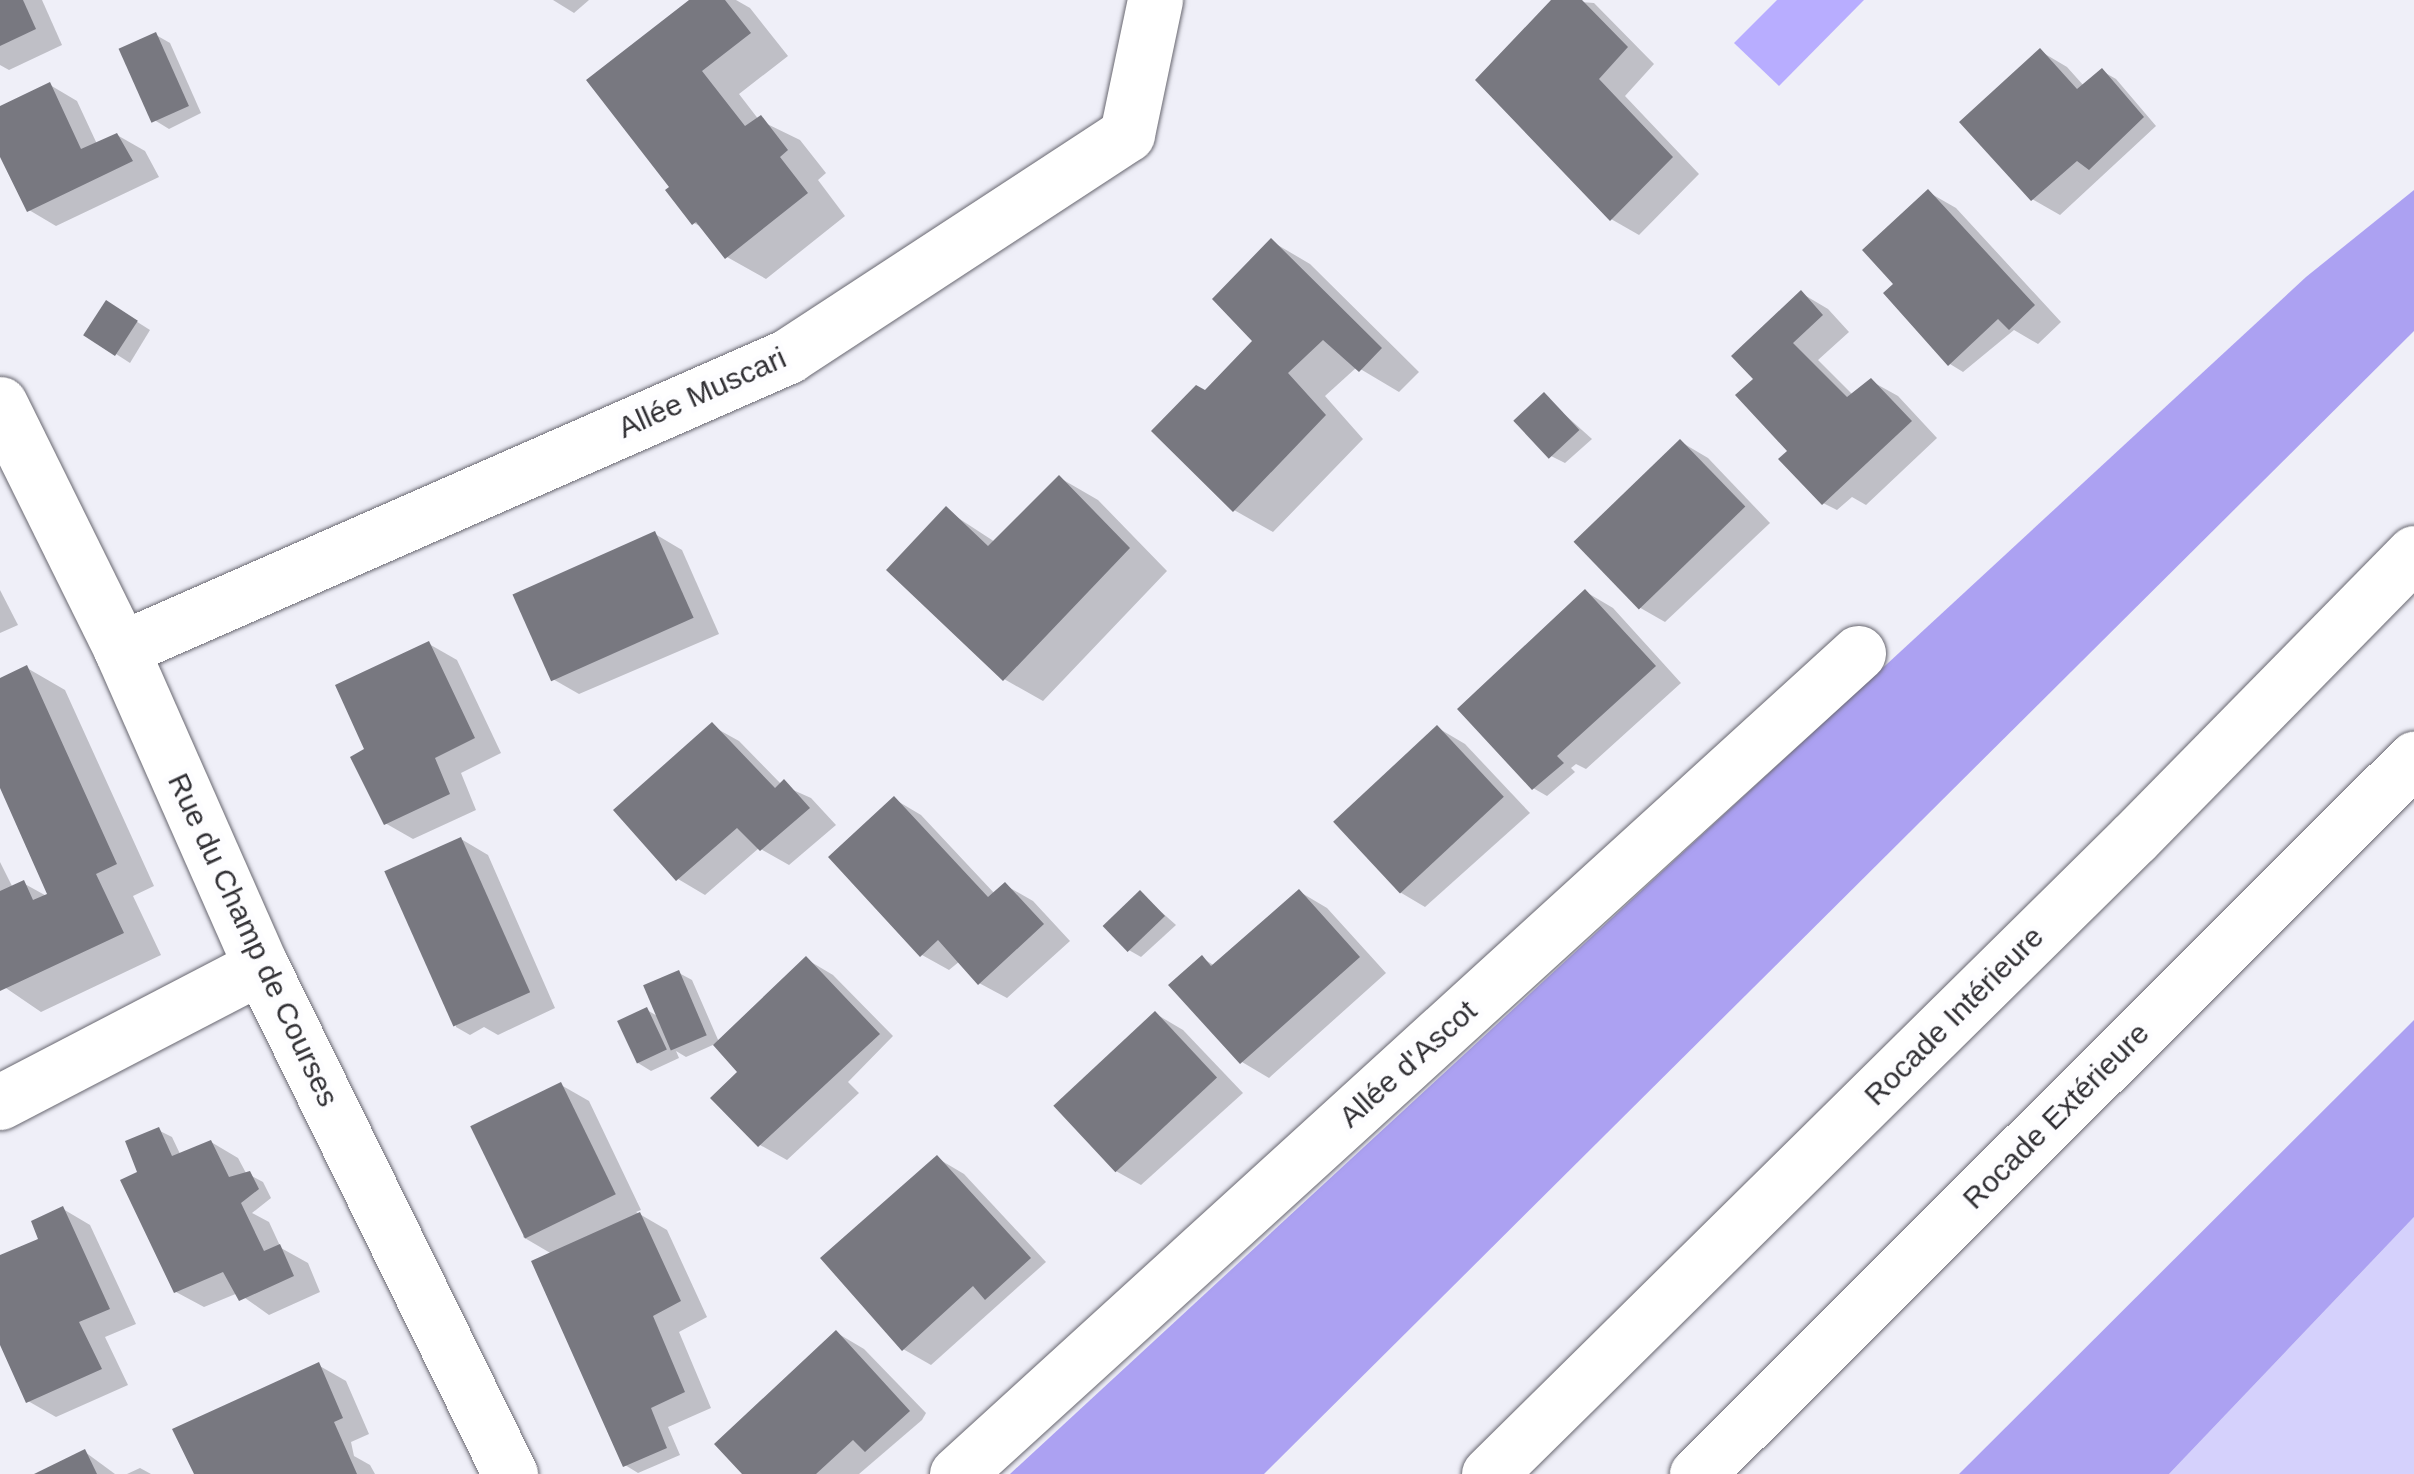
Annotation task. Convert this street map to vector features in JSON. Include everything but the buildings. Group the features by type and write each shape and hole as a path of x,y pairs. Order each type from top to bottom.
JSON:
{"main road":[{"name":"Allée Muscari","path":"120,649 788,356 1126,134 1155,0"},
{"name":"Rue du Champ de Courses","path":"0,404 120,649 261,966 510,1474"},
{"name":"Rocade Intérieure","path":"1489,1474 2135,838 2414,553"},
{"name":"Allée d'Ascot","path":"957,1474 1858,653"},
{"name":"Rocade Extérieure","path":"1697,1474 2414,759"},
{"path":"0,1102 261,966"}],"shaded area":[{"path":"1777,0 1864,0 1779,86 1734,43"},
{"path":"2414,190 2414,331 1264,1474 1010,1474 2306,277"},
{"path":"2414,1020 2414,1217 2169,1474 1959,1474"},
{"path":"2414,1217 2414,1474 2169,1474"}]}
